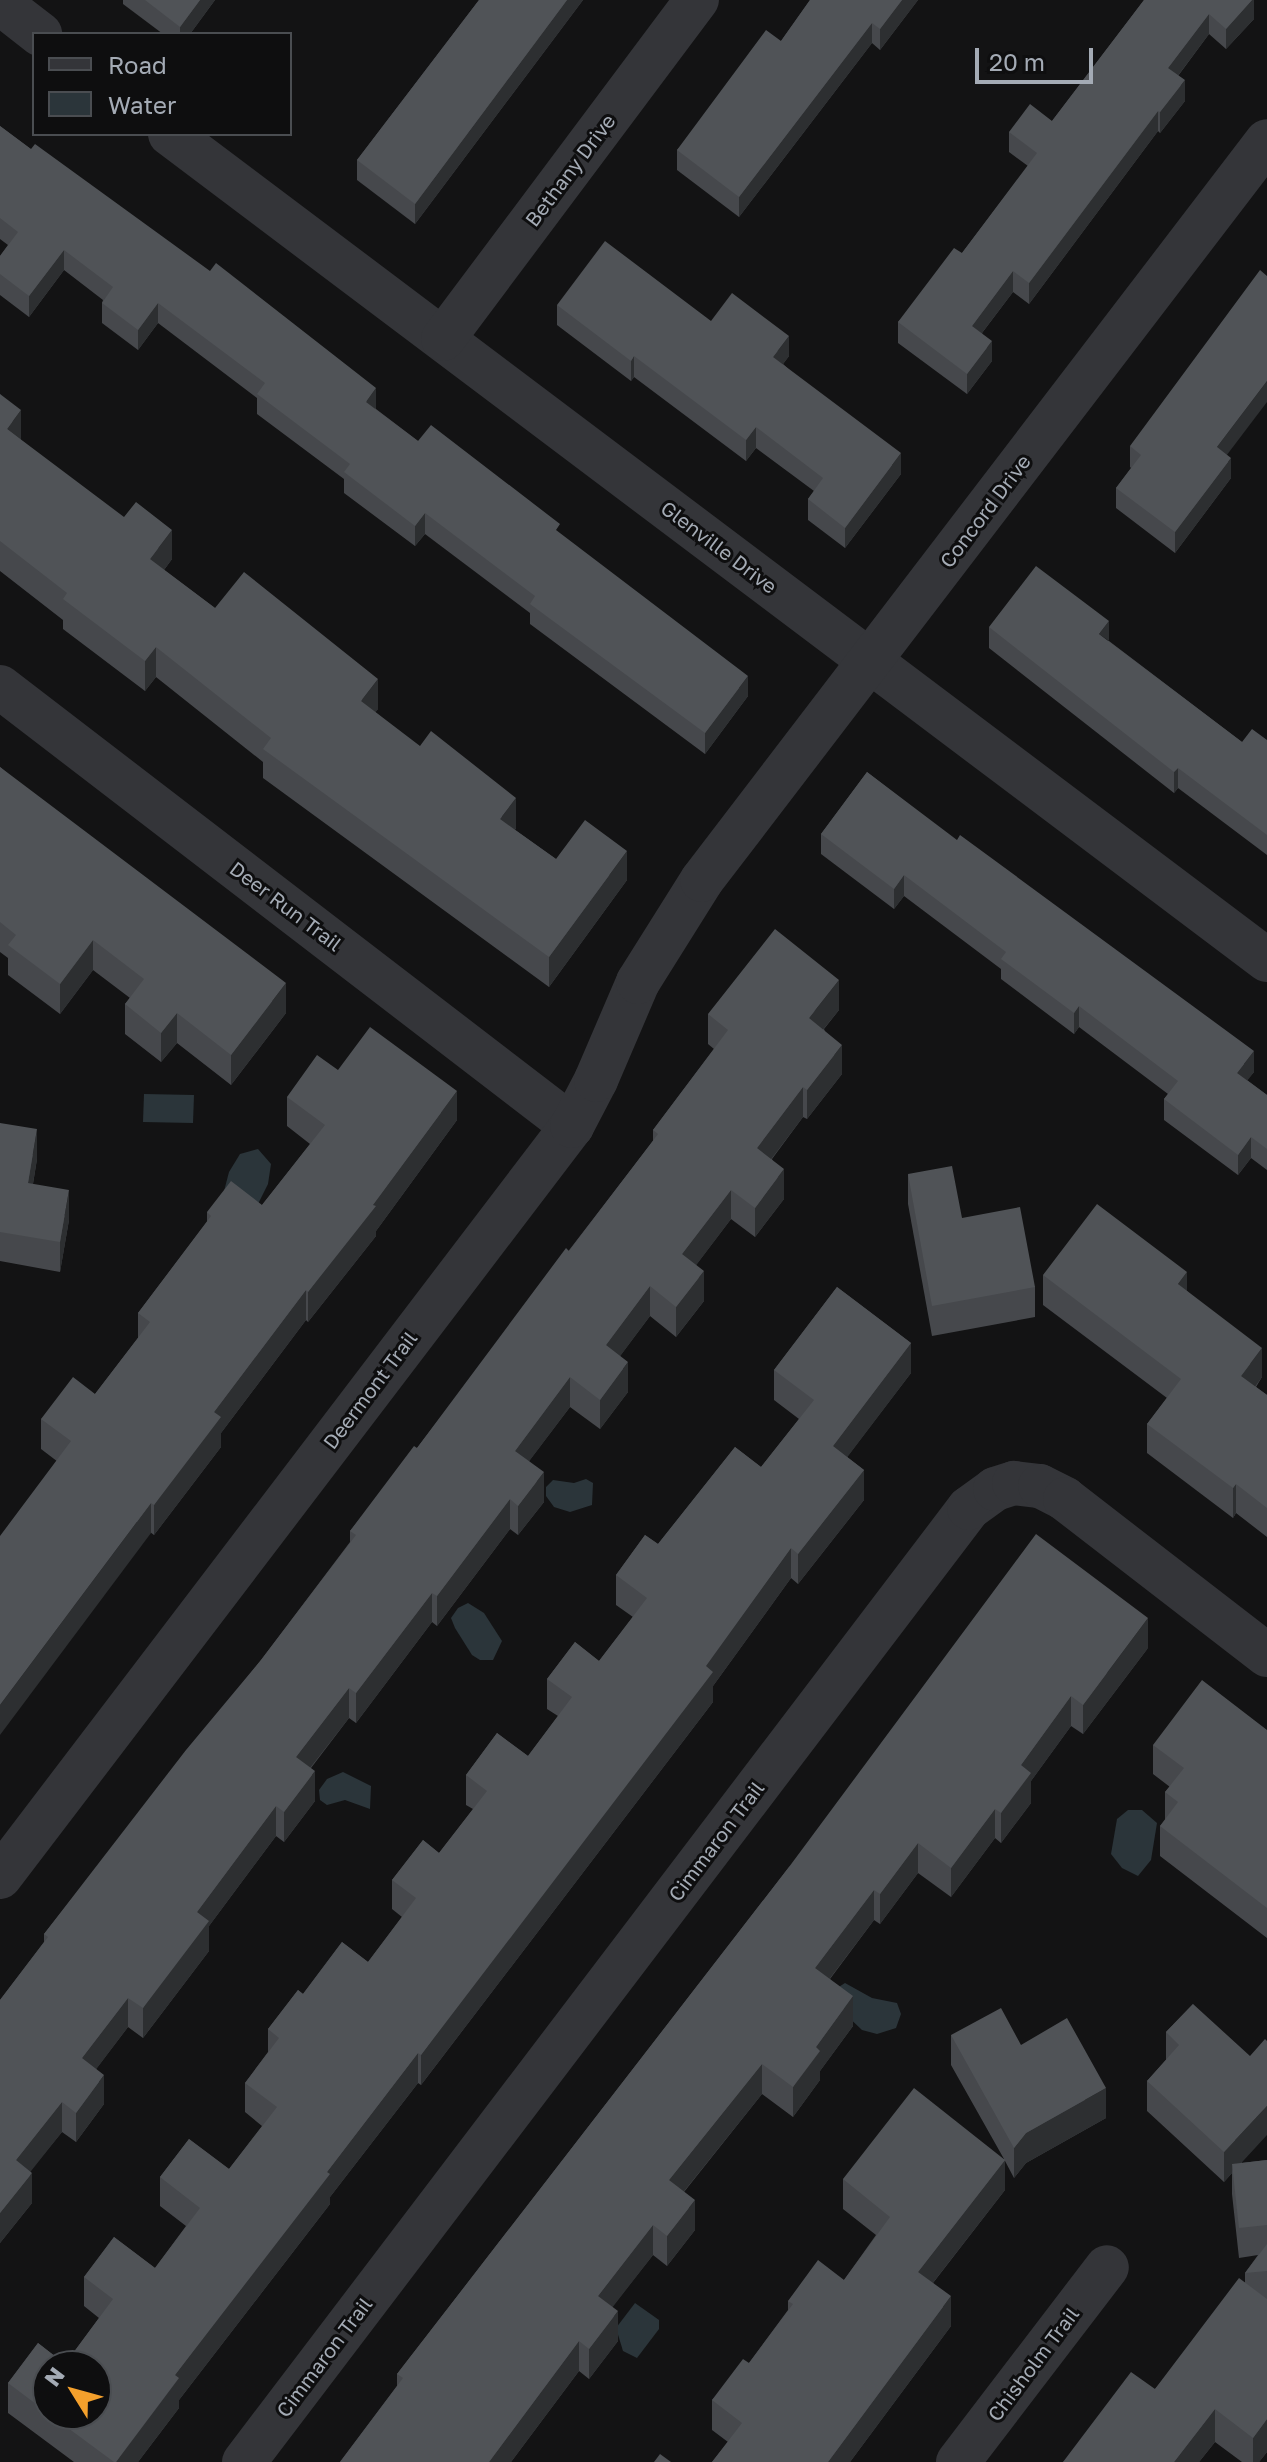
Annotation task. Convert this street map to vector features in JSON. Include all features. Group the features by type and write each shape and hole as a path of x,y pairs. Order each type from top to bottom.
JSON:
{"street":[{"name":"Bethany Drive","path":"443,339 697,0"},
{"name":"Glenville Drive","path":"173,136 1267,960"},
{"name":"Concord Drive","path":"702,880 1267,141"},
{"name":"Deer Run Trail","path":"0,687 572,1126"},
{"name":"Deermont Trail","path":"0,1877 572,1126 596,1080 638,982 702,880"},
{"name":"Cimmaron Trail","path":"244,2462 969,1508 995,1489 1014,1483 1040,1486 1065,1499 1267,1655"},
{"name":"Chisholm Trail","path":"958,2462 1107,2267"}],"water":[{"path":"144,1094 194,1095 193,1123 143,1122"},
{"path":"258,1149 271,1164 268,1184 258,1204 223,1195 229,1172 240,1154"},
{"path":"586,1479 593,1483 592,1505 570,1512 554,1507 546,1496 546,1487 553,1480 574,1483"},
{"path":"468,1603 484,1613 502,1641 493,1660 480,1660 472,1655 455,1628 451,1618 458,1608"},
{"path":"343,1772 371,1786 370,1809 345,1800 327,1805 320,1800 319,1790 327,1779"},
{"path":"1128,1810 1142,1810 1157,1823 1151,1860 1138,1876 1122,1868 1111,1854 1117,1819"},
{"path":"845,1983 872,1998 897,2003 901,2014 896,2028 877,2034 862,2030 843,2012 834,1990"},
{"path":"635,2303 659,2320 659,2329 637,2358 623,2351 616,2328"}],"building":[{"path":"145,0 200,0 180,27"},
{"path":"479,0 567,0 415,204 357,160"},
{"path":"810,0 902,0 880,29 872,23 739,197 677,150 766,30 781,41"},
{"path":"1144,0 1252,0 1226,29 1209,14 1168,68 1185,80 1158,111 1029,283 1013,271 972,326 992,341 967,374 898,322 954,248 962,253 1037,153 1009,132 1030,104 1052,121"},
{"path":"0,126 31,149 35,144 210,271 216,263 376,388 366,402 418,441 431,425 560,524 556,530 748,676 705,733 530,604 535,596 425,513 415,526 344,472 350,464 257,394 265,383 158,303 138,330 102,303 113,287 64,250 29,296 0,274 0,256 18,232 0,218"},
{"path":"605,241 711,321 732,293 789,336 773,357 901,453 845,528 808,499 823,478 756,427 746,440 634,356 631,361 557,305"},
{"path":"1260,270 1267,276 1267,381 1217,447 1231,458 1175,532 1116,488 1141,455 1130,446"},
{"path":"0,394 21,410 7,429 124,517 136,502 172,530 150,559 215,608 244,572 378,679 361,701 420,746 431,731 516,798 500,819 556,859 585,820 627,851 549,957 263,749 271,738 156,647 145,661 63,599 67,593 0,541"},
{"path":"1036,566 1109,621 1099,634 1242,742 1252,729 1267,740 1267,835 1178,768 1174,772 989,627"},
{"path":"0,767 286,983 231,1055 177,1013 161,1033 125,1004 144,979 93,940 60,984 8,945 16,935 0,922"},
{"path":"867,772 957,840 960,835 1254,1051 1237,1073 1267,1095 1267,1149 1251,1137 1238,1155 1164,1099 1178,1081 1079,1006 1074,1013 1001,959 1006,952 904,875 894,889 821,834"},
{"path":"775,929 839,980 809,1018 842,1045 807,1090 803,1087 757,1148 784,1169 755,1208 731,1190 682,1254 704,1271 676,1307 650,1286 606,1345 628,1362 600,1400 570,1377 515,1451 544,1472 518,1506 510,1499 437,1596 432,1593 356,1693 349,1688 296,1757 315,1771 284,1812 276,1806 197,1912 209,1921 143,2008 128,1998 82,2058 104,2075 76,2113 62,2102 16,2160 32,2173 0,2213 0,2000 48,1937 44,1934 356,1535 350,1531 414,1446 417,1448 566,1248 569,1251 658,1134 653,1130 728,1030 708,1014"},
{"path":"370,1027 457,1091 373,1205 376,1206 308,1292 306,1290 214,1412 221,1417 154,1505 151,1503 0,1705 0,1536 71,1441 41,1419 73,1377 95,1394 150,1322 138,1313 211,1216 207,1212 231,1181 262,1205 325,1125 287,1097 317,1055 338,1070"},
{"path":"0,1123 37,1129 28,1183 69,1190 60,1242 0,1232"},
{"path":"952,1166 962,1218 1020,1207 1035,1287 932,1306 908,1174"},
{"path":"1097,1204 1187,1272 1178,1284 1262,1348 1241,1376 1267,1395 1267,1508 1236,1484 1233,1488 1147,1424 1181,1379 1043,1275"},
{"path":"837,1287 911,1343 833,1446 864,1470 798,1554 791,1548 706,1666 713,1672 421,2055 418,2053 327,2172 330,2174 175,2375 179,2378 114,2462 71,2430 112,2430 112,2350 75,2350 113,2299 84,2277 114,2237 155,2268 200,2208 160,2177 189,2139 229,2169 277,2107 245,2083 279,2038 268,2029 298,1990 303,1994 342,1942 368,1962 416,1898 392,1880 423,1840 439,1853 487,1791 466,1775 497,1733 528,1756 572,1697 547,1679 575,1642 599,1661 647,1598 616,1575 645,1535 658,1544 735,1447 761,1467 814,1400 774,1370"},
{"path":"1036,1534 1148,1618 1083,1705 1071,1696 1021,1765 1031,1773 1001,1813 995,1809 951,1868 918,1843 880,1894 874,1890 815,1968 853,1996 816,2047 820,2051 793,2087 762,2064 669,2180 695,2200 667,2236 653,2225 598,2296 618,2311 589,2349 579,2341 489,2462 340,2462 403,2378 397,2374 789,1867"},
{"path":"1202,1680 1267,1730 1267,1908 1160,1826 1178,1802 1165,1792 1184,1768 1153,1745"},
{"path":"1193,2004 1250,2056 1265,2039 1267,2041 1267,2106 1224,2152 1147,2081 1179,2045 1166,2032"},
{"path":"1001,2008 1021,2045 1067,2018 1106,2088 1026,2133 1014,2148 951,2035"},
{"path":"914,2088 1005,2160 918,2272 951,2296 828,2462 712,2462 742,2423 712,2400 743,2359 749,2363 793,2304 788,2301 818,2260 844,2280 890,2217 843,2179"},
{"path":"1267,2160 1267,2225 1239,2228 1232,2164"},
{"path":"1267,2244 1267,2271 1245,2273"},
{"path":"1239,2278 1267,2299 1267,2419 1253,2438 1215,2409 1174,2462 1063,2462 1131,2372 1155,2389"},
{"path":"38,2343 47,2350 33,2350"},
{"path":"32,2351 32,2401 8,2383"},
{"path":"660,2454 671,2462 654,2462"}]}
